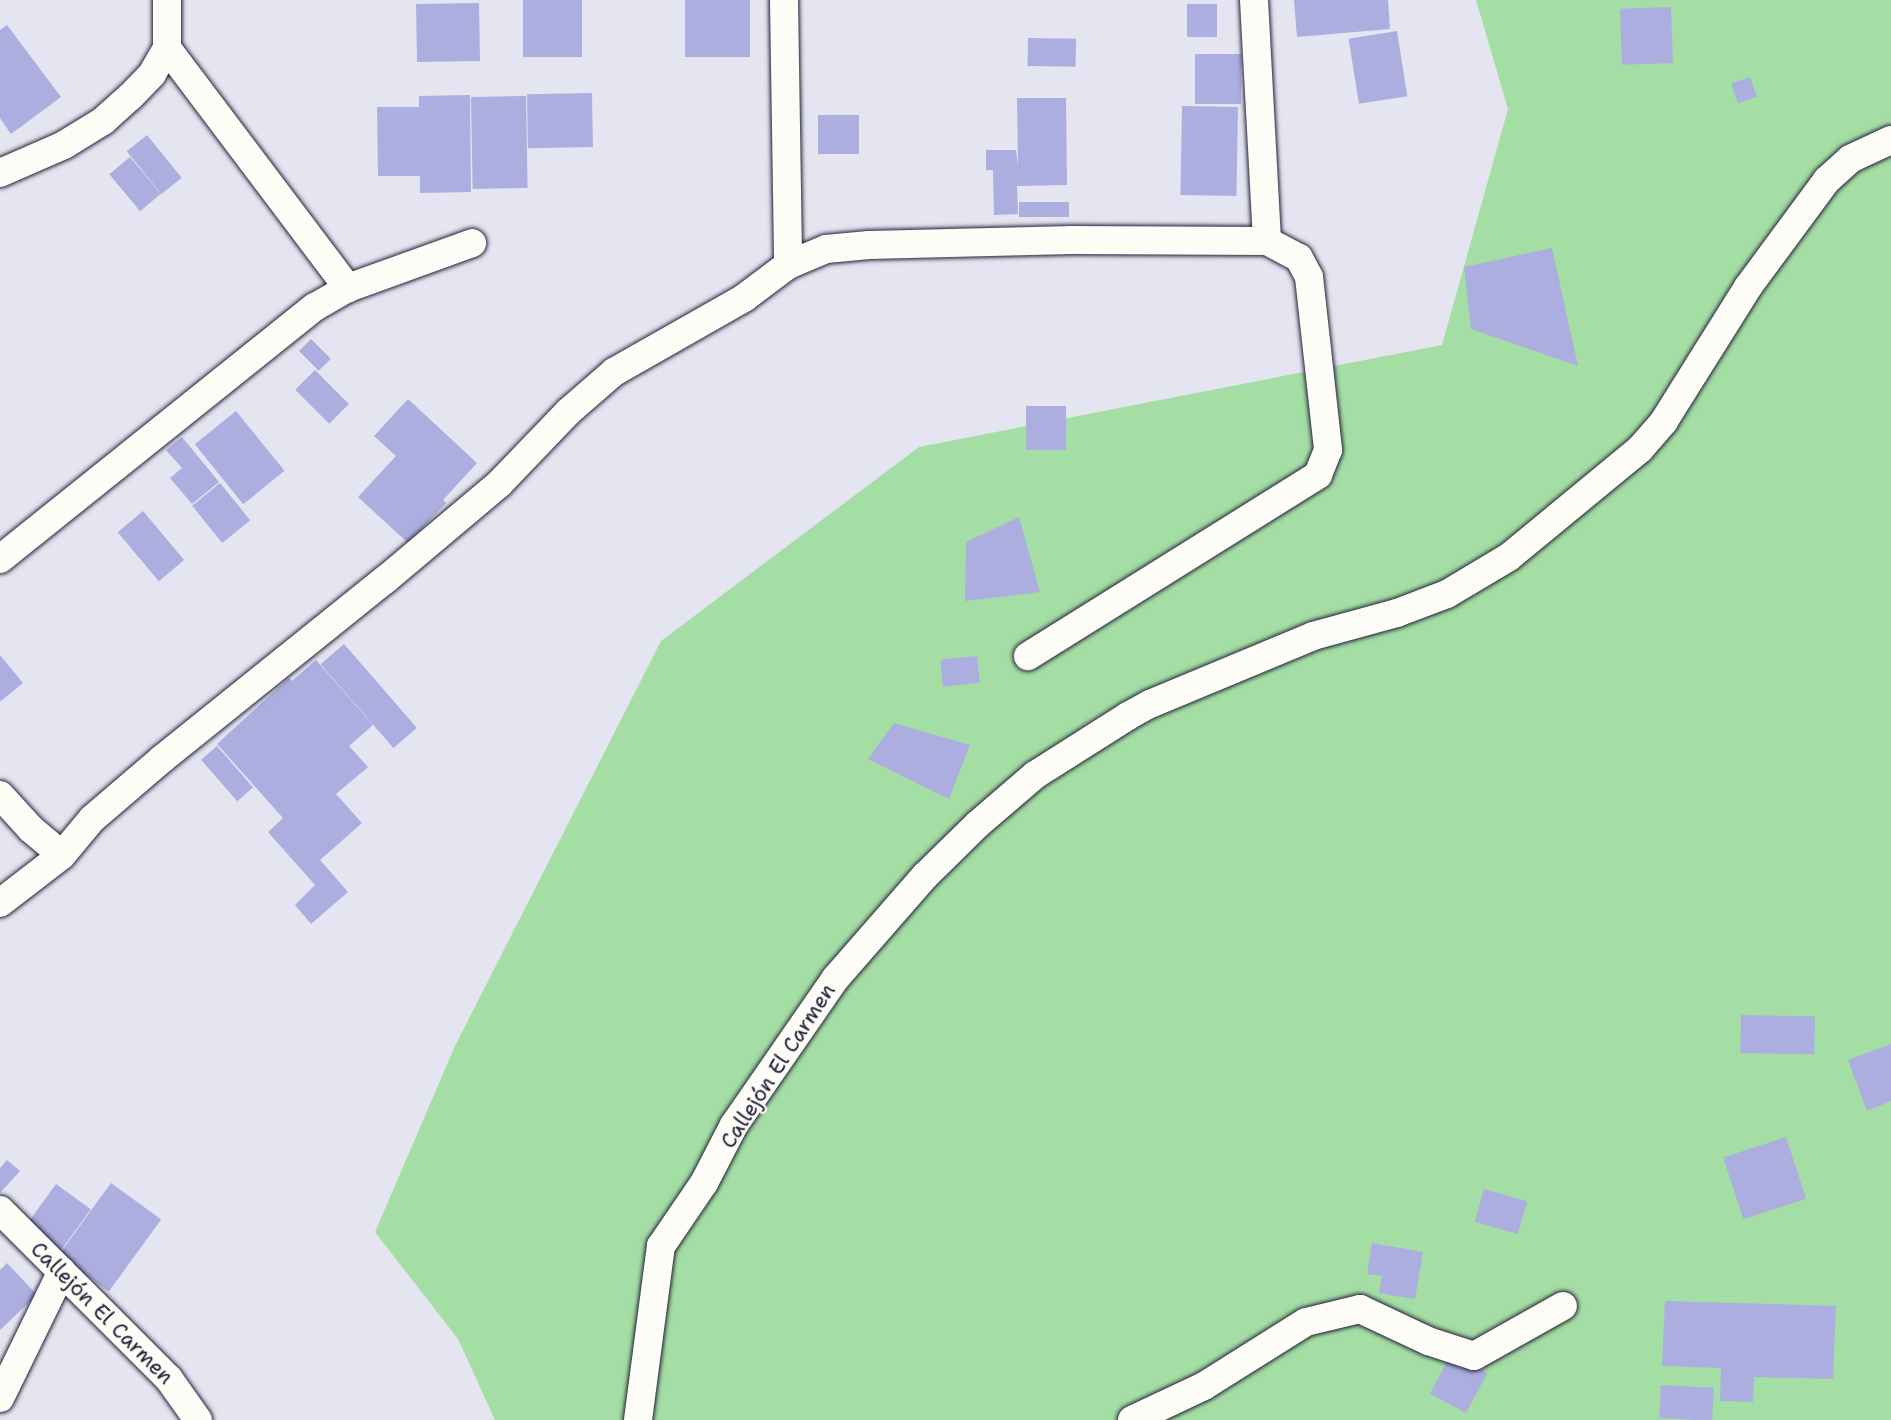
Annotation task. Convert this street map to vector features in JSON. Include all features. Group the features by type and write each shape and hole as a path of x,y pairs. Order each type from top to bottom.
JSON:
{"street":[{"path":"0,173 64,145 103,121 152,74 167,48 167,0"},
{"path":"784,0 788,265"},
{"path":"1254,0 1267,241"},
{"path":"167,48 348,288"},
{"name":"Callejón El Carmen","path":"638,1420 661,1246 704,1183 734,1125 835,979 925,876 978,824 1035,775 1150,704 1313,636 1397,613 1447,594 1509,557 1640,449 1664,422 1748,287 1827,180 1850,159 1891,140"},
{"path":"0,903 62,855 92,819 162,759 385,580 499,484 568,412 614,372 744,298 788,265 826,249 869,245 1072,240 1267,241 1299,258 1309,277 1328,450 1318,475 1028,656"},
{"path":"0,558 315,307 348,288 472,243"},
{"path":"0,795 31,829 62,855"},
{"name":"Callejón El Carmen","path":"0,1210 169,1379 198,1420"},
{"path":"0,1398 62,1271"},
{"path":"1132,1420 1204,1386 1306,1322 1360,1309 1428,1341 1474,1356 1563,1306"}],"green space":[{"path":"1476,0 1891,0 1891,1420 495,1420 458,1339 375,1232 455,1046 661,641 919,447 1442,345 1508,109"}],"building":[{"path":"523,0 582,0 582,57 523,57"},
{"path":"685,0 750,0 750,57 685,57"},
{"path":"1294,0 1388,0 1390,29 1297,37"},
{"path":"479,3 480,61 417,62 416,4"},
{"path":"1187,4 1217,4 1217,37 1187,37"},
{"path":"1671,7 1673,63 1622,65 1620,9"},
{"path":"7,25 61,97 11,134 0,118 0,30"},
{"path":"1397,31 1407,96 1359,104 1349,39"},
{"path":"1028,38 1076,39 1076,67 1028,66"},
{"path":"1195,54 1241,54 1241,104 1195,104"},
{"path":"1750,77 1757,97 1738,103 1731,84"},
{"path":"592,93 593,147 528,148 527,94"},
{"path":"470,95 471,192 420,193 420,176 378,176 377,107 419,107 419,96"},
{"path":"526,96 528,188 473,189 471,97"},
{"path":"1017,98 1066,98 1067,185 1017,186 1018,214 994,215 993,170 986,170 986,150 1016,150 1018,167"},
{"path":"1182,106 1238,107 1236,196 1180,195"},
{"path":"818,115 859,115 859,154 818,154"},
{"path":"147,135 182,178 161,194 127,151"},
{"path":"130,157 161,194 140,211 109,174"},
{"path":"1019,202 1069,202 1069,217 1019,217"},
{"path":"1552,248 1578,366 1471,329 1464,267"},
{"path":"311,339 331,359 319,371 299,351"},
{"path":"315,370 349,404 329,424 295,390"},
{"path":"408,399 477,463 443,500 446,503 408,543 358,497 396,456 374,436"},
{"path":"1026,406 1066,406 1066,450 1026,450"},
{"path":"236,411 284,471 243,504 195,444"},
{"path":"182,437 219,482 192,504 170,478 182,468 166,450"},
{"path":"220,483 250,520 222,543 192,506"},
{"path":"143,511 184,560 159,581 118,532"},
{"path":"1019,517 1040,592 965,601 966,542"},
{"path":"344,644 417,728 393,748 321,664"},
{"path":"0,655 23,683 1,701 0,700"},
{"path":"977,656 980,683 943,687 940,660"},
{"path":"316,660 373,725 349,746 368,767 336,794 362,823 320,860 348,892 311,924 295,905 315,885 268,832 283,818 217,744 289,678 292,681"},
{"path":"894,723 970,745 949,799 868,759"},
{"path":"217,746 253,788 237,801 201,760"},
{"path":"1741,1015 1815,1016 1814,1054 1740,1053"},
{"path":"1891,1044 1891,1101 1867,1111 1848,1060"},
{"path":"1786,1137 1806,1199 1743,1219 1723,1157"},
{"path":"7,1160 20,1171 0,1193 0,1168"},
{"path":"111,1183 161,1219 109,1291 59,1255"},
{"path":"56,1184 91,1209 59,1253 24,1228"},
{"path":"1484,1189 1527,1201 1518,1234 1475,1222"},
{"path":"1372,1243 1423,1252 1415,1299 1379,1293 1382,1276 1367,1274"},
{"path":"7,1263 37,1295 0,1330 0,1270"},
{"path":"1665,1301 1836,1306 1833,1379 1754,1377 1753,1402 1720,1401 1721,1368 1662,1366"},
{"path":"1451,1354 1487,1373 1466,1413 1430,1394"},
{"path":"1661,1385 1714,1388 1712,1420 1659,1418"}]}
